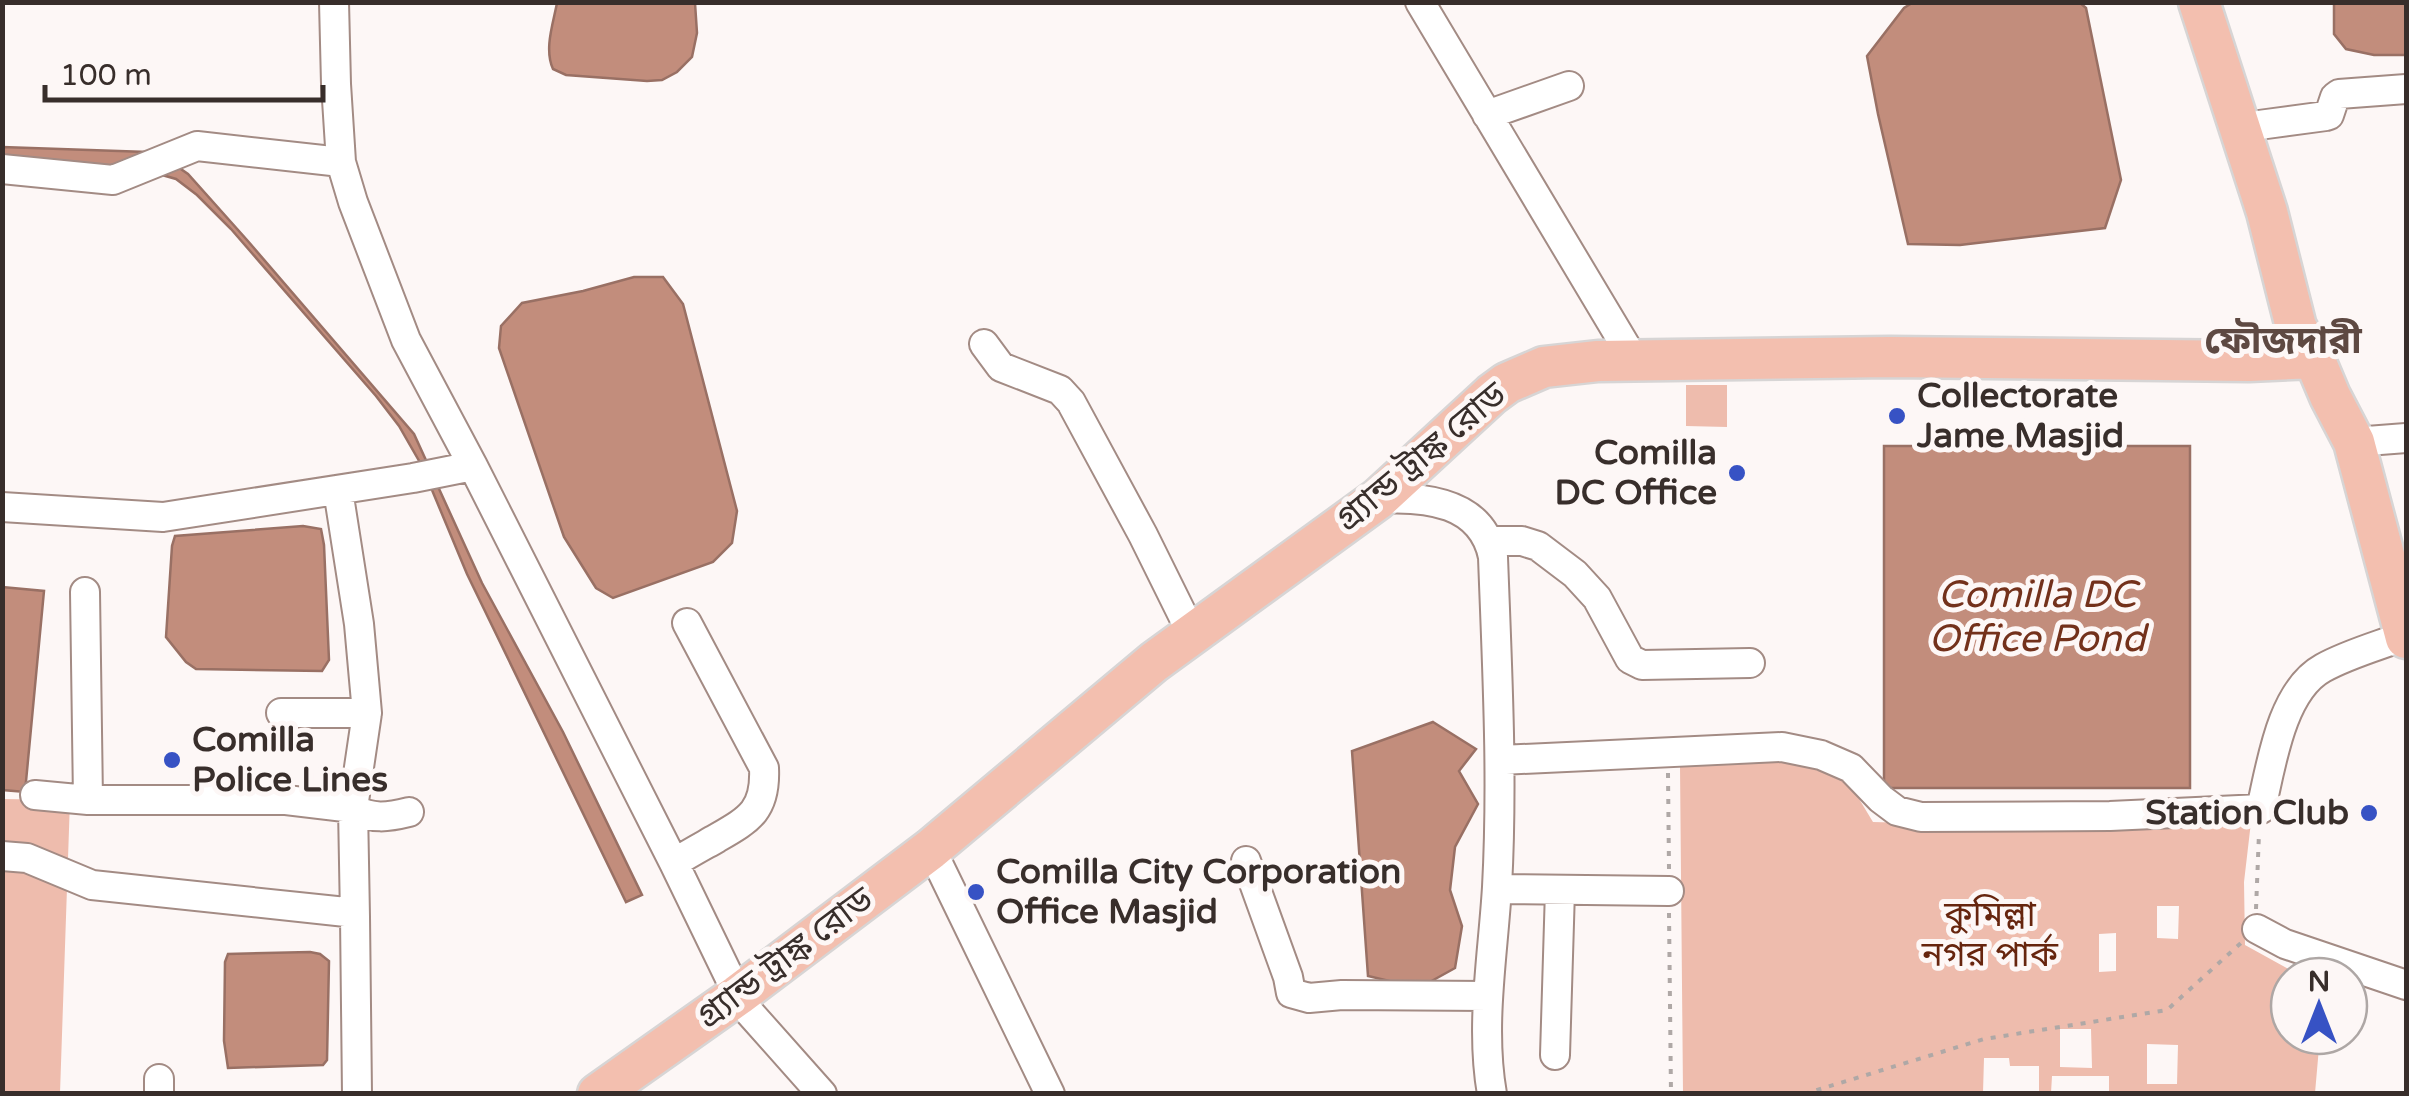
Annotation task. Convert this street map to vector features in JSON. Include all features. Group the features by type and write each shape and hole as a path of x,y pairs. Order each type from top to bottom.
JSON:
{"highway":[{"path":"2199,2 2267,212 2296,328 2354,442 2405,637"},
{"path":"2221,2 2315,323 2314,358"},
{"name":"গ্র্যান্ড ট্রাঙ্ক রোড","path":"598,1094 738,996 931,849 1154,662 1378,498 1507,382 1544,367 1634,360 2314,358"}],"street":[{"path":"334,2 341,162 406,340 463,467 674,862 738,996 822,1094"},
{"path":"1420,2 1634,360"},
{"path":"1487,115 1569,86"},
{"path":"2259,125 2329,115 2334,97 2339,94 2406,89"},
{"path":"2,170 113,180 197,146 341,162"},
{"path":"984,344 1001,366 1060,390 1071,402 1192,634"},
{"path":"2354,442 2406,438"},
{"path":"2,508 163,517 463,467"},
{"path":"338,490 359,624 367,712 353,808 357,1094"},
{"path":"1378,498 1408,497 1436,502 1477,522 1490,540 1501,760 1497,889 1488,996 1492,1094"},
{"path":"1490,540 1522,540 1538,546 1575,574 1596,598 1630,659 1636,663 1750,663"},
{"path":"85,592 88,800"},
{"path":"674,862 749,820 765,785 764,768 688,623"},
{"path":"1501,760 1782,747 1821,755 1851,768 1881,799 1897,810 1920,817 2110,816 2261,809 2274,751 2294,698 2320,669 2405,637"},
{"path":"281,714 367,712"},
{"path":"35,794 88,800 286,800 353,808 363,815 385,817 409,812"},
{"path":"931,849 1050,1094"},
{"path":"2,856 28,858 92,885 346,912 355,917"},
{"path":"1246,861 1291,993 1309,998 1488,996"},
{"path":"1497,889 1669,891"},
{"path":"1554,1056 1560,890"},
{"path":"2257,929 2286,944 2406,984"}],"path":[{"path":"1668,753 1671,1094"},
{"path":"1804,1094 1984,1039 2166,1010 2257,929 2261,809"}],"green space":[{"path":"1686,385 1727,385 1727,427 1686,426"},
{"name":"কুমিল্লা নগর পার্ক","path":"1780,760 1815,766 1847,779 1873,822 2064,827 2251,822 2244,882 2245,945 2269,958 2269,1056 2318,1056 2315,1093 2109,1093 2109,1076 2052,1076 2051,1093 2039,1093 2039,1066 2010,1066 2009,1058 1984,1058 1983,1093 1683,1093 1680,766","holes":["2157,906 2179,906 2178,939 2157,938","2116,933 2116,971 2099,972 2099,934","2060,1029 2091,1029 2092,1068 2060,1067","2147,1044 2178,1045 2177,1084 2147,1084"]},
{"path":"3,799 70,800 60,1093 3,1094"}],"water":[{"path":"2079,2 2086,8 2121,180 2105,228 1960,245 1908,244 1867,56 1912,3"},
{"path":"557,3 695,3 697,33 692,57 662,80 566,75 553,69 549,53"},
{"path":"2334,3 2406,3 2406,55 2374,55 2346,49 2334,34"},
{"path":"2,147 148,152 162,156 188,174 414,434 482,583 563,732 642,895 626,902 467,574 422,466 376,396 231,229 176,179 148,171 3,163"},
{"path":"634,277 663,277 683,304 737,511 732,543 713,562 613,598 596,588 564,537 499,348 501,326 522,303"},
{"name":"Comilla DC Office Pond","path":"1884,446 2190,446 2190,788 1884,788"},
{"path":"303,526 321,529 324,545 329,660 322,671 196,669 186,662 166,637 175,536"},
{"path":"2,587 44,591 25,792 3,790"},
{"path":"1433,722 1476,749 1459,771 1478,804 1455,847 1450,890 1462,926 1455,968 1419,988 1368,976 1352,751"},
{"path":"310,952 329,961 327,1060 323,1065 228,1068 224,1041 228,954"}],"place":[{"name":"Collectorate Jame Masjid","path":"1897,416"},
{"name":"Comilla DC Office","path":"1737,473"},
{"name":"Comilla Police Lines","path":"172,760"},
{"name":"Station Club","path":"2369,813"},
{"name":"Comilla City Corporation Office Masjid","path":"976,892"}],"district":[{"name":"ফৌজদারী","path":"2283,341"}]}
